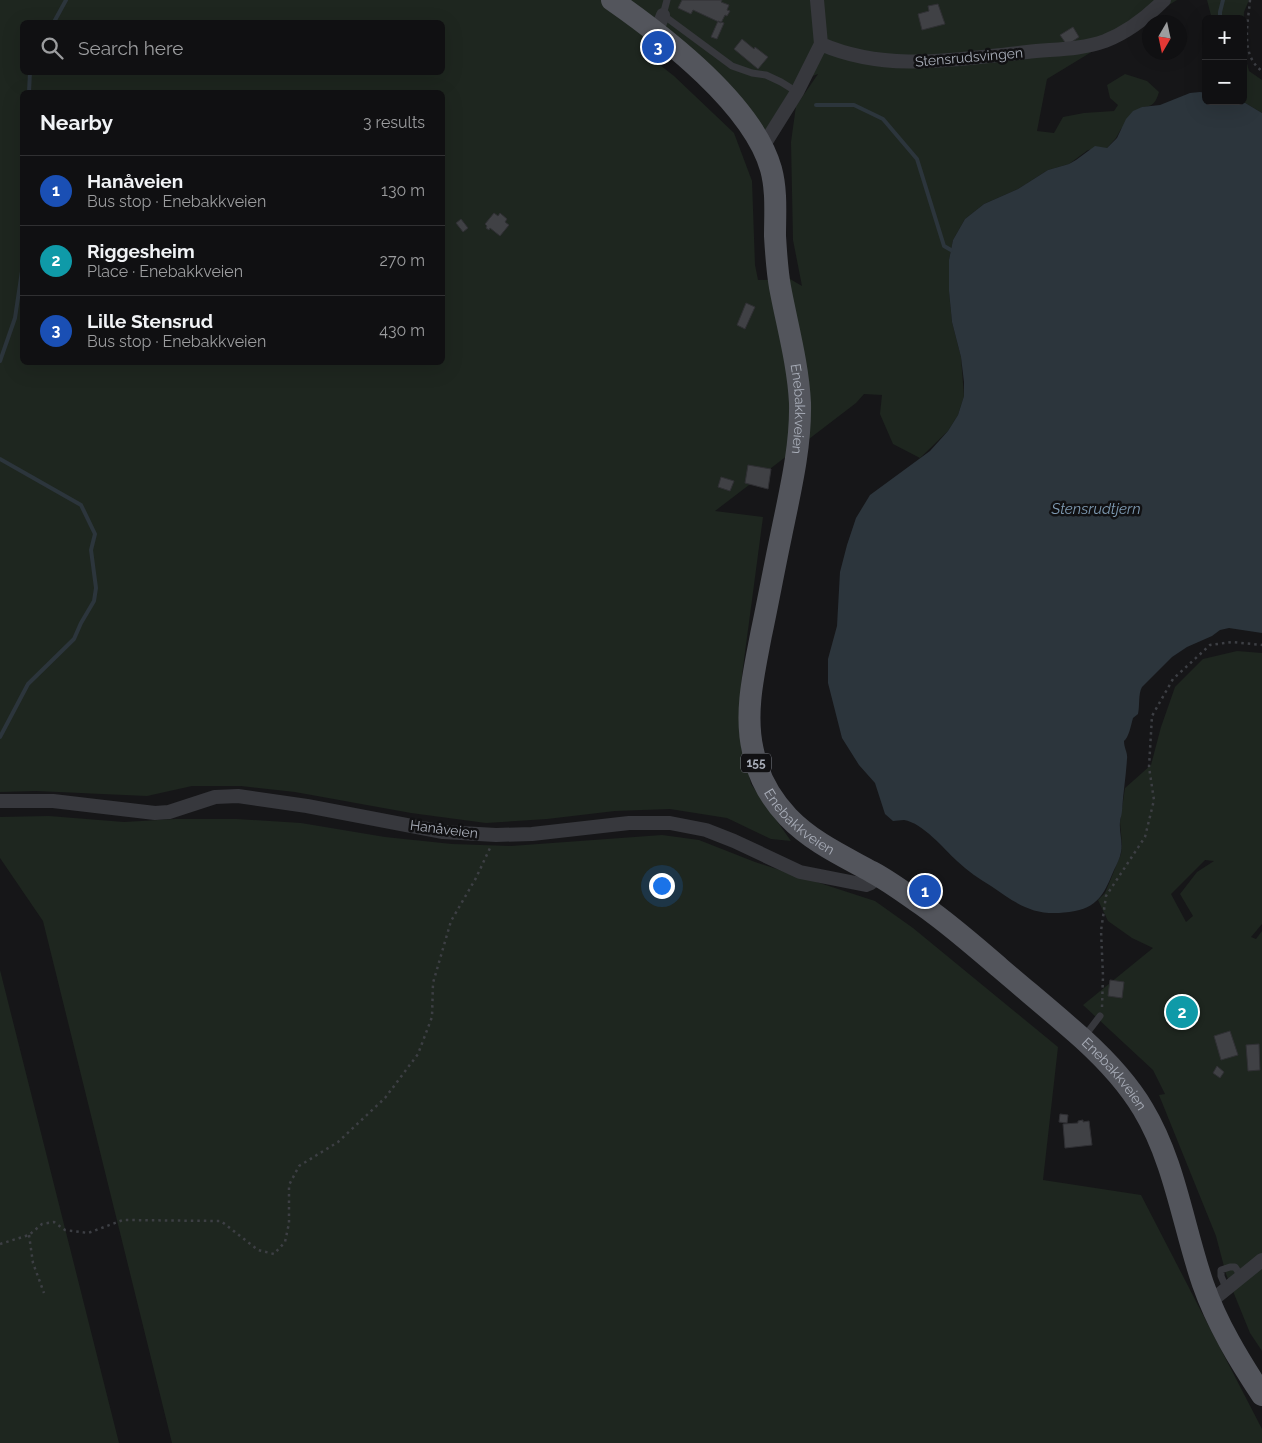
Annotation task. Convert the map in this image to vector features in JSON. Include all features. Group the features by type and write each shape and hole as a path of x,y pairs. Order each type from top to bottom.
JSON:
{"main road":[{"name":"Enebakkveien","path":"612,0 660,24 698,69 727,98 746,122 762,148 772,172 778,274 797,373 800,414 793,476 753,682 750,736 762,779 770,794 788,817 804,832 822,845 878,875 947,923 1082,1039 1117,1072 1148,1118 1168,1164 1203,1283 1218,1295 1228,1339 1262,1395"}],"street":[{"path":"762,148 797,92 821,44 817,0"},
{"name":"Stensrudsvingen","path":"821,44 865,57 925,62 1076,48 1090,46 1121,33 1136,24 1164,0"},
{"name":"Hanåveien","path":"0,801 53,801 155,813 169,812 215,797 238,796 307,806 443,832 496,835 532,834 628,823 670,823 706,830 734,840 800,872 866,885 871,883 878,875"},
{"path":"1218,1295 1262,1261"}],"lane":[{"path":"667,0 660,24 732,66 766,76 781,82 797,92"},
{"path":"1082,1039 1100,1016"}],"path":[{"path":"1250,0 1248,49 1250,58 1262,71"},
{"path":"1100,1016 1104,996 1101,931 1106,896 1145,837 1154,800 1149,767 1152,716 1172,679 1210,645 1232,642 1262,645"},
{"path":"0,1244 29,1235 42,1224 54,1222 65,1230 88,1234 123,1220 220,1220 258,1250 274,1254 285,1242 289,1223 289,1185 299,1166 338,1142 385,1098 418,1054 432,1017 434,983 451,921 476,878 496,835"},
{"path":"29,1235 33,1263 44,1292"}],"shaded area":[{"path":"0,0 1177,0 1152,15 1142,15 1142,21 1047,79 1037,131 1054,133 1063,117 1084,113 1114,111 1118,105 1110,98 1107,85 1125,74 1147,81 1159,92 1154,103 1142,107 1121,129 1107,148 1088,150 1069,164 1048,170 1018,189 984,204 965,219 953,240 949,260 949,291 952,322 961,357 964,396 958,415 948,431 920,458 893,444 880,414 882,395 864,394 856,403 715,511 763,517 742,675 739,731 751,784 791,841 771,839 727,818 670,809 615,811 547,819 486,823 411,813 295,792 241,786 192,786 147,796 36,791 0,792","holes":["679,57 769,150 778,114 788,94 805,79 818,74 796,106 791,142 793,240 802,286 790,279 758,280 755,265 752,181 734,133 674,76 651,58"]},
{"path":"1207,0 1249,0 1244,15 1211,15"},
{"path":"1247,64 1249,71 1262,80 1262,113 1247,104"},
{"path":"1237,651 1262,653 1262,924 1251,937 1256,939 1262,931 1262,1351 1250,1333 1226,1274 1216,1236 1159,1095 1165,1094 1153,1070 1083,1005 1153,948 1132,938 1108,921 1098,900 1105,893 1121,854 1120,822 1125,788 1151,765 1161,727 1175,687 1203,659","holes":["1205,860 1214,861 1197,872 1180,894 1193,916 1186,922 1171,894"]},
{"path":"49,816 124,822 175,819 237,819 301,823 385,837 452,844 511,846 662,835 699,840 755,862 875,901 913,928 1058,1047 1043,1180 1141,1195 1262,1429 1262,1443 172,1443 43,921 0,858 0,817"},
{"path":"0,970 119,1443 0,1443"}],"water":[{"name":"Stensrudtjern","path":"1202,92 1202,105 1247,104 1262,113 1262,633 1229,628 1220,630 1172,657 1142,687 1138,714 1133,718 1129,734 1124,741 1127,757 1120,821 1121,854 1108,885 1096,901 1083,909 1062,913 1040,912 1011,900 978,878 961,865 926,831 911,822 904,820 893,821 885,814 875,783 859,765 842,738 828,683 828,659 837,626 840,572 856,518 870,495 930,451 948,431 958,415 964,396 964,382 961,357 952,322 949,260 953,240 965,219 984,204 1018,189 1048,170 1069,164 1095,146 1107,148 1117,138 1126,119 1133,111 1142,107 1160,105 1190,93"}],"building":[{"path":"682,0 722,0 721,2 729,5 727,10 730,11 727,16 725,15 721,23 693,10 691,14 678,8"},
{"path":"938,4 945,24 922,30 918,14 929,11 928,6"},
{"path":"718,21 724,23 717,39 711,37"},
{"path":"1073,27 1079,37 1067,45 1060,35"},
{"path":"742,39 768,57 758,69 734,49"},
{"path":"494,213 498,216 500,213 507,219 505,222 509,225 500,236 490,228 489,230 486,228 485,224"},
{"path":"461,219 468,228 463,232 456,223"},
{"path":"746,303 755,307 745,329 737,325"},
{"path":"748,465 771,469 768,489 745,483"},
{"path":"721,477 734,481 730,491 718,487"},
{"path":"1110,980 1124,982 1122,998 1108,996"},
{"path":"1230,1031 1238,1055 1221,1060 1214,1036"},
{"path":"1259,1044 1260,1070 1248,1071 1246,1045"},
{"path":"1217,1066 1224,1072 1220,1078 1213,1073"},
{"path":"1060,1114 1068,1115 1067,1123 1059,1122"},
{"path":"1083,1120 1083,1122 1089,1121 1092,1145 1065,1148 1063,1124 1078,1123 1078,1121"}],"waterway":[{"path":"55,20 66,0"},
{"path":"1220,15 1223,0"},
{"path":"29,90 30,75"},
{"path":"816,105 854,105 883,119 917,159 944,246 951,250"},
{"path":"0,361 15,318 20,284"},
{"path":"0,459 81,505 95,534 91,550 96,588 94,601 74,639 28,684 0,737"}],"place":[{"name":"Lille Stensrud","path":"658,47"},
{"name":"Hanåveien","path":"925,891"},
{"name":"Riggesheim","path":"1182,1012"}]}
